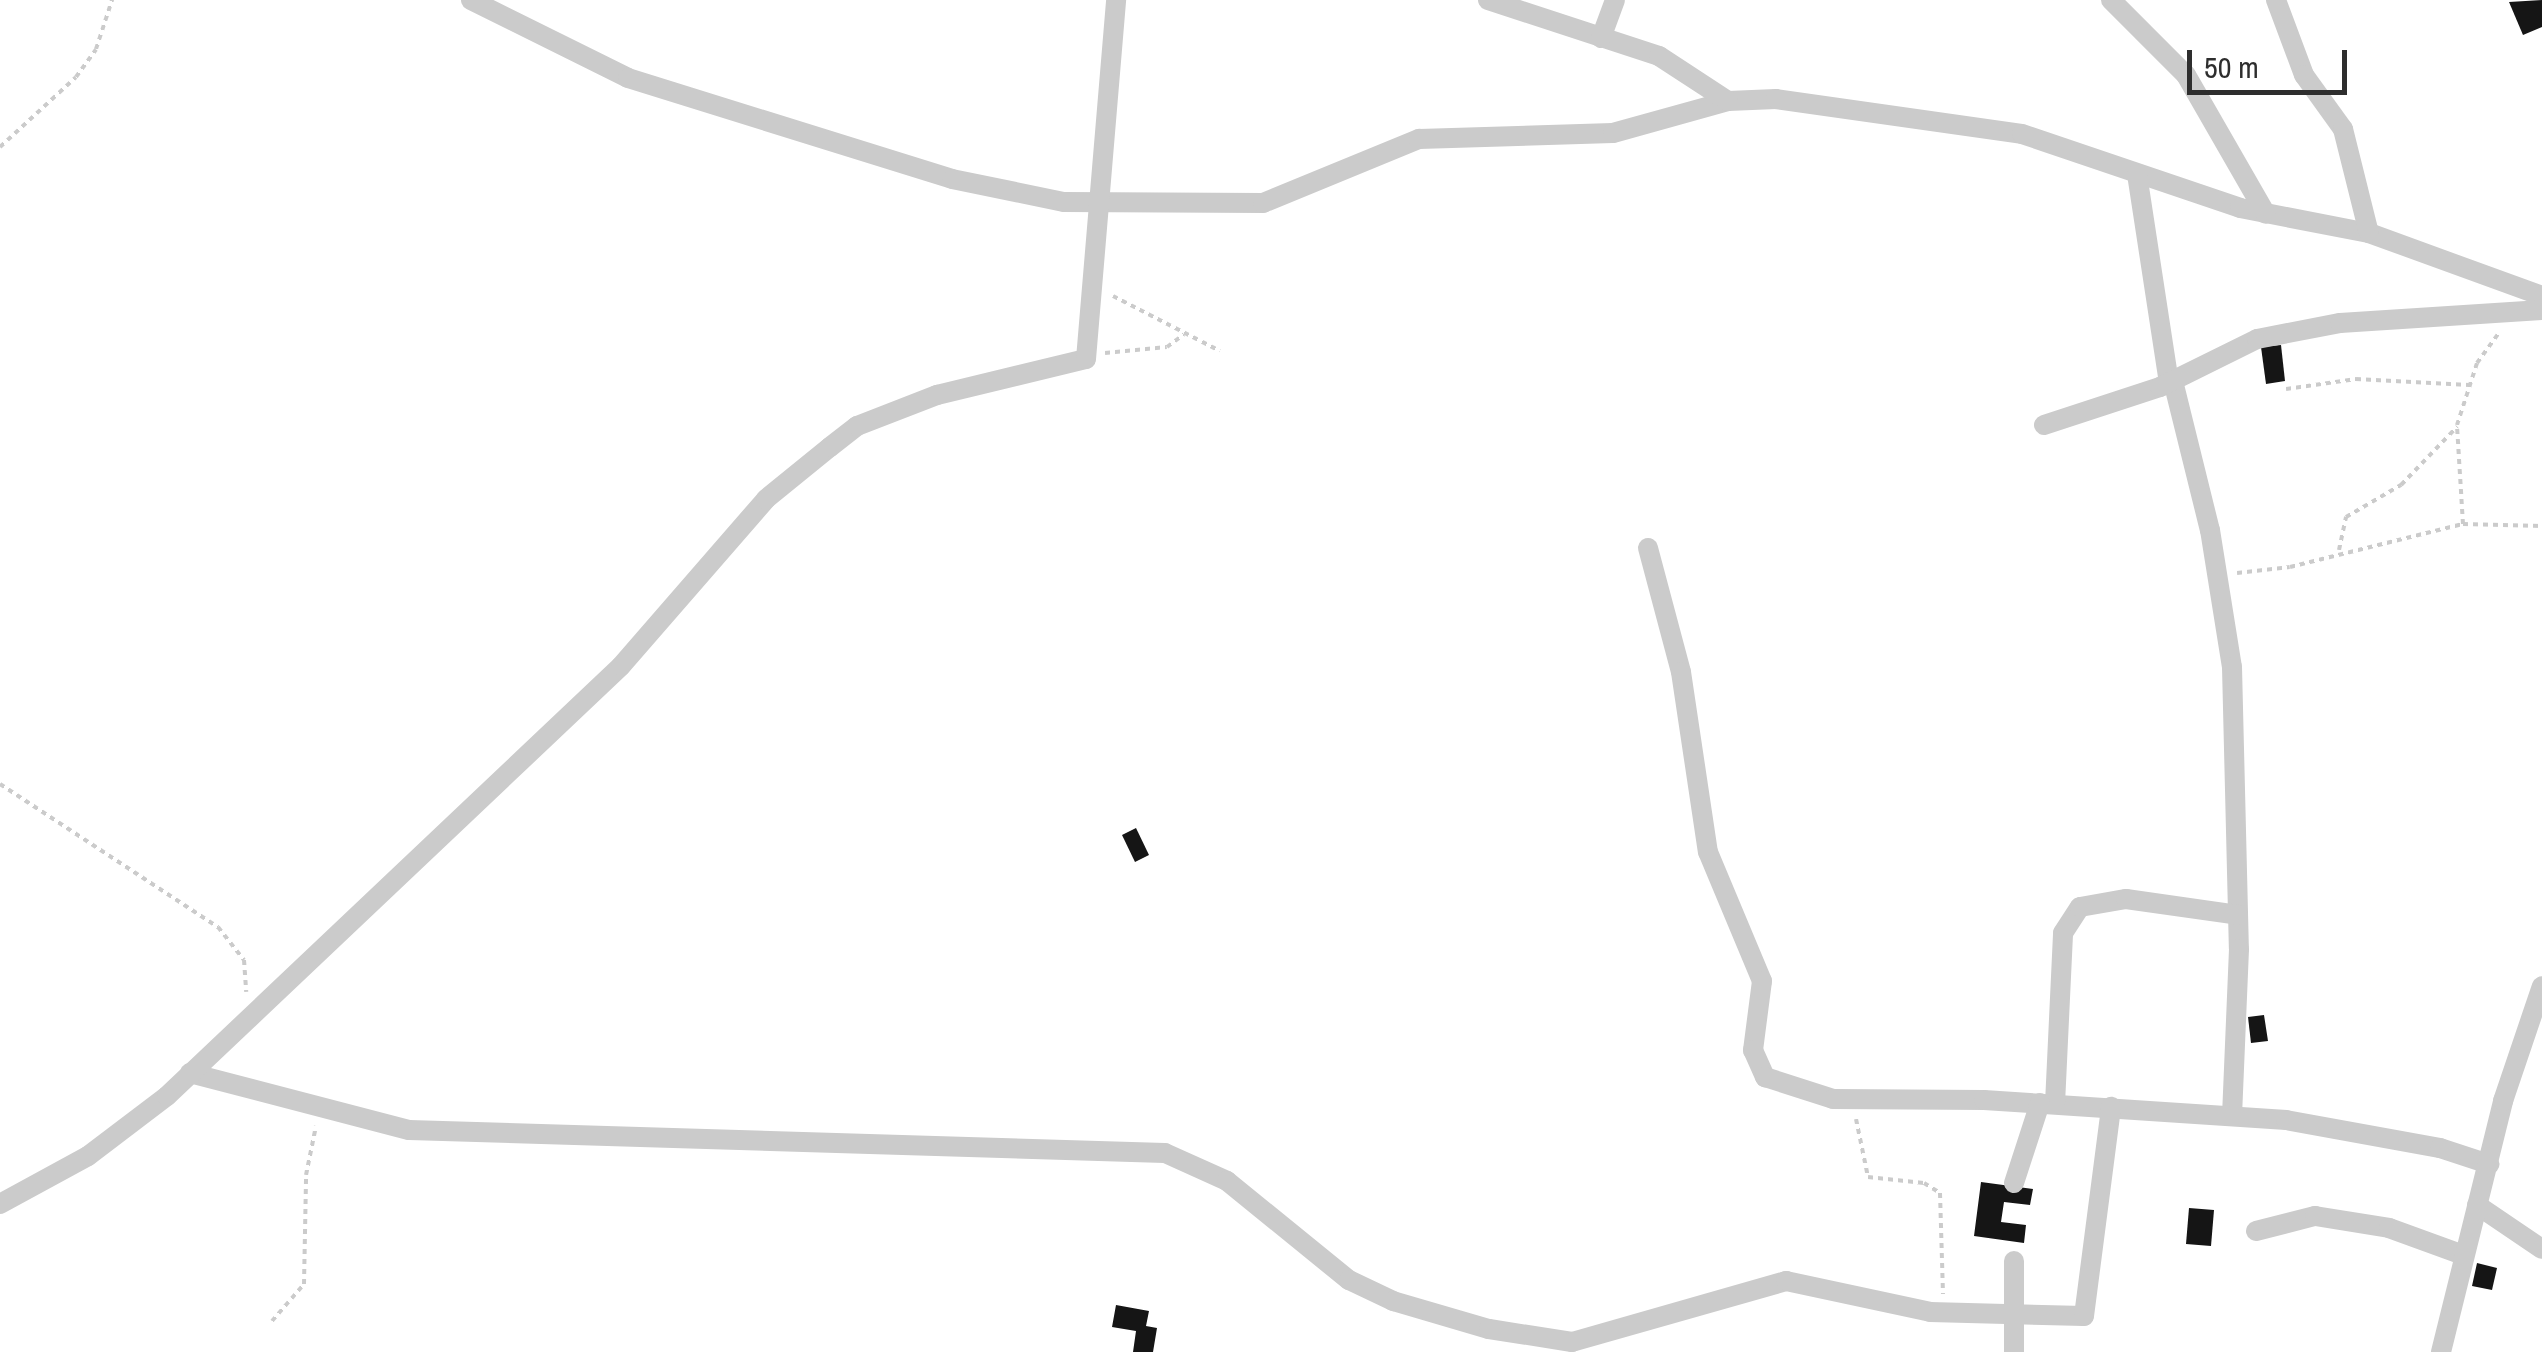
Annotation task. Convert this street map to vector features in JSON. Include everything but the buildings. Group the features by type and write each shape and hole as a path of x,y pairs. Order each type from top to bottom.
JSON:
{"street":[{"path":"471,0 628,78 999,192 1098,204 1264,203 1419,139 1613,133 1728,102 1776,99 1992,127 2266,214 2368,232 2542,296"},
{"path":"0,1204 88,1156 190,1073 538,747 660,623 766,499 830,446 857,426 936,395 1084,360 1116,0"},
{"path":"1488,0 1659,56 1728,102"},
{"path":"1601,38 1616,0"},
{"path":"2110,0 2186,75 2266,214"},
{"path":"2276,0 2304,74 2343,129 2368,232"},
{"path":"2137,174 2171,382 2218,575 2232,667 2238,915 2232,1116"},
{"path":"2044,425 2171,382 2257,338 2542,310"},
{"path":"1648,548 1681,672 1694,798 1708,852 1762,981 1753,1050 1765,1078 1838,1099 2047,1103 2232,1116 2440,1148 2488,1164"},
{"path":"2014,1183 2047,1103 2064,932 2080,908 2126,899 2238,915"},
{"path":"2422,1352 2443,1343 2463,1254 2542,986"},
{"path":"190,1073 409,1130 531,1140 1165,1153 1227,1182 1349,1280 1393,1301 1489,1329 1572,1342 1786,1281 1956,1315 2076,1320 2088,1310 2111,1107"},
{"path":"2478,1205 2542,1250"},
{"path":"2256,1231 2315,1216 2388,1228 2463,1254"},
{"path":"2014,1262 2018,1318 2014,1352"}],"path":[{"path":"0,147 76,78 112,0"},
{"path":"1092,276 1129,308 1220,351"},
{"path":"2463,524 2457,428 2469,385 2516,312"},
{"path":"1084,360 1119,348 1168,347 1184,334"},
{"path":"2286,390 2356,379 2469,385"},
{"path":"2340,550 2346,518 2401,485 2457,428"},
{"path":"2218,575 2290,567 2340,550 2463,524 2542,526"},
{"path":"0,784 228,935 244,960 242,1022"},
{"path":"1838,1099 1858,1122 1868,1177 1924,1183 1940,1193 1942,1292 1956,1315"},
{"path":"272,1321 304,1284 306,1176 318,1108"}]}
